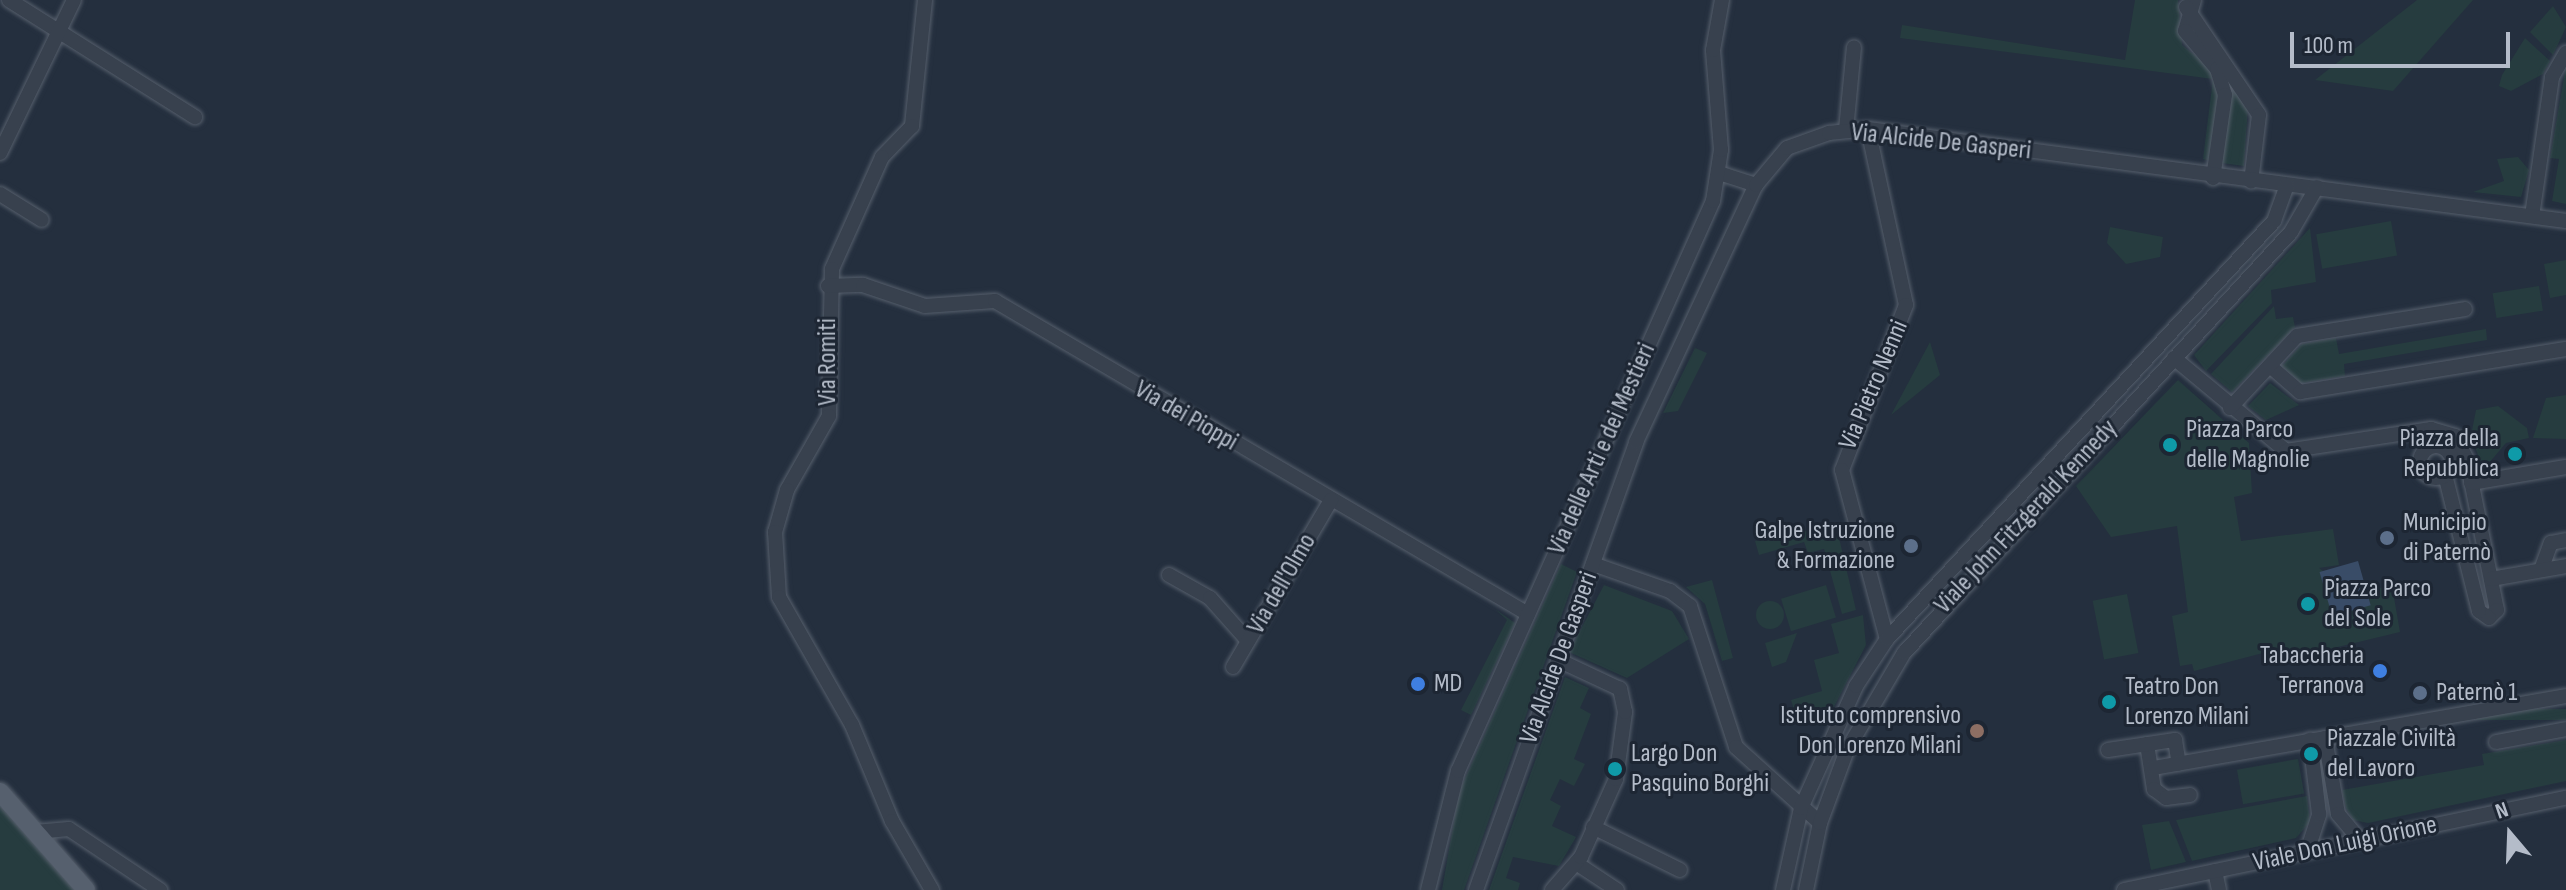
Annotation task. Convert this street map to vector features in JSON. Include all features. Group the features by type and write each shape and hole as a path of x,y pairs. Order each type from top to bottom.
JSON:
{"main road":[{"path":"0,792 86,890"}],"street":[{"path":"9,0 195,117"},
{"path":"0,153 74,0"},
{"name":"Via Romiti","path":"925,0 912,126 882,157 828,286 829,416 787,490 775,532 779,597 852,725 892,821 932,890"},
{"name":"Via delle Arti e dei Mestieri","path":"1428,890 1458,771 1719,173 1713,50 1722,0"},
{"path":"2190,3 2190,44 2223,80 2213,178"},
{"path":"2190,3 2259,115 2251,182"},
{"path":"1846,130 1854,47"},
{"path":"2532,216 2552,77 2566,53"},
{"name":"Via Alcide De Gasperi","path":"1476,890 1636,442 1756,185 1787,148 1846,130 1868,129 2213,178 2317,187 2566,221"},
{"name":"Via Pietro Nenni","path":"1868,129 1906,305 1842,470 1887,639"},
{"path":"1719,173 1756,185"},
{"name":"Viale John Fitzgerald Kennedy","path":"1783,890 1856,686 1887,639 2274,221 2287,185"},
{"name":"Viale John Fitzgerald Kennedy","path":"1806,890 1807,818 1904,653 2291,232 2317,187"},
{"path":"0,194 42,220"},
{"name":"Via dei Pioppi","path":"828,286 863,285 925,306 995,301 1528,614"},
{"path":"2230,408 2297,336 2465,309"},
{"path":"2270,366 2300,392 2566,349"},
{"path":"2174,358 2270,442 2300,453 2444,430 2462,447 2471,483 2497,610 2485,618 2445,475"},
{"path":"2471,483 2566,467"},
{"name":"Via dell'Olmo","path":"1233,667 1331,500"},
{"path":"2541,570 2551,543 2566,540"},
{"path":"1593,564 1670,591 1690,606 1736,747 1807,818"},
{"path":"2491,579 2566,566"},
{"path":"1169,575 1210,598 1248,641"},
{"path":"1552,890 1576,863 1622,763 1624,698 1620,689 1558,660"},
{"path":"2154,768 2566,696"},
{"path":"2496,742 2566,729"},
{"path":"2307,852 2319,821 2325,738"},
{"path":"2108,750 2175,740 2179,764"},
{"path":"2310,740 2338,814 2361,841"},
{"path":"2147,744 2158,793 2190,795"},
{"name":"Viale Don Luigi Orione","path":"2124,890 2566,798"},
{"path":"1593,827 1680,870"},
{"path":"35,832 69,829 160,890"},
{"path":"1576,863 1617,890"},
{"path":"2215,871 2219,890"}],"green space":[{"path":"2135,0 2178,0 2182,45 2212,69 2219,85 2211,161 2203,159 2213,79 1900,38 1902,25 2125,60"},
{"path":"2417,0 2473,0 2393,91 2315,80"},
{"path":"2553,6 2566,27 2553,55 2530,32"},
{"path":"2204,38 2248,105 2244,166 2222,163 2229,106"},
{"path":"2525,38 2550,61 2543,74 2511,91 2499,86 2502,75"},
{"path":"2566,66 2566,204 2552,201 2559,159 2550,158"},
{"path":"2518,157 2529,170 2521,197 2473,192 2504,181 2497,159"},
{"path":"2391,221 2397,255 2322,269 2316,234"},
{"path":"2110,227 2163,237 2160,257 2126,264 2107,243"},
{"path":"2310,228 2316,282 2271,290 2272,303 2206,371 2194,355"},
{"path":"2566,260 2566,295 2550,298 2544,264"},
{"path":"2539,286 2543,311 2496,318 2493,293"},
{"path":"2274,306 2276,319 2293,317 2295,327 2232,392 2211,374"},
{"path":"2486,329 2487,340 2344,364 2345,376 2301,383 2282,366 2302,344 2336,338 2339,354"},
{"path":"1930,342 1940,375 1891,415"},
{"path":"1695,348 1707,353 1678,411 1663,413"},
{"path":"2178,380 2249,443 2252,493 2234,497 2241,541 2333,529 2339,565 2319,568 2370,605 2368,590 2392,586 2400,632 2284,660 2263,653 2194,671 2192,664 2180,666 2172,616 2188,612 2177,526 2111,537 2076,486"},
{"path":"2270,383 2299,405 2266,420 2248,406"},
{"path":"2566,395 2566,439 2533,438 2546,398"},
{"path":"2498,406 2527,428 2529,438 2506,443 2483,470 2471,435 2476,410"},
{"path":"1836,525 1856,610 1842,614 1824,549 1808,553 1804,542 1759,555 1755,541"},
{"path":"1561,564 1577,572 1464,890 1442,890 1459,792"},
{"path":"1712,580 1733,658 1722,661 1705,604 1686,587"},
{"path":"1604,585 1672,611 1689,639 1627,678 1569,652"},
{"path":"1826,585 1836,618 1791,631 1781,599"},
{"path":"2127,594 2138,653 2104,660 2093,601"},
{"path":"1770,601 1780,605 1784,615 1780,625 1770,629 1760,625 1756,615 1760,605"},
{"path":"1495,609 1515,623 1471,715 1461,710 1507,620"},
{"path":"1863,615 1866,645 1824,726 1798,723 1791,700 1822,691 1814,660 1839,653 1831,624"},
{"path":"1797,633 1786,662 1772,667 1765,643"},
{"path":"1565,677 1589,688 1580,708 1591,714 1574,759 1585,764 1574,786 1560,779 1550,800 1561,806 1552,826 1576,837 1559,866 1513,857 1506,878 1520,883 1518,890 1489,890"},
{"path":"2476,709 2566,709 2566,720 2476,720"},
{"path":"2566,740 2566,781 2368,823 2353,820 2346,808 2342,790 2484,765 2482,754"},
{"path":"2298,759 2304,793 2243,804 2237,770"},
{"path":"2307,796 2310,822 2296,838 2192,861 2176,820"},
{"path":"0,806 75,890 0,890"},
{"path":"2169,821 2186,862 2151,870 2142,825"}],"water":[{"path":"2358,561 2371,605 2332,616 2320,572"}],"place":[{"name":"Piazza Parco delle Magnolie","path":"2170,445"},
{"name":"Piazza della Repubblica","path":"2515,454"},
{"name":"Municipio di Paternò","path":"2387,538"},
{"name":"Galpe Istruzione & Formazione","path":"1911,546"},
{"name":"Piazza Parco del Sole","path":"2308,604"},
{"name":"Tabaccheria Terranova","path":"2380,671"},
{"name":"MD","path":"1418,684"},
{"name":"Paternò 1","path":"2420,693"},
{"name":"Teatro Don Lorenzo Milani","path":"2109,702"},
{"name":"Istituto comprensivo Don Lorenzo Milani","path":"1977,731"},
{"name":"Piazzale Civiltà del Lavoro","path":"2311,754"},
{"name":"Largo Don Pasquino Borghi","path":"1615,769"}]}
